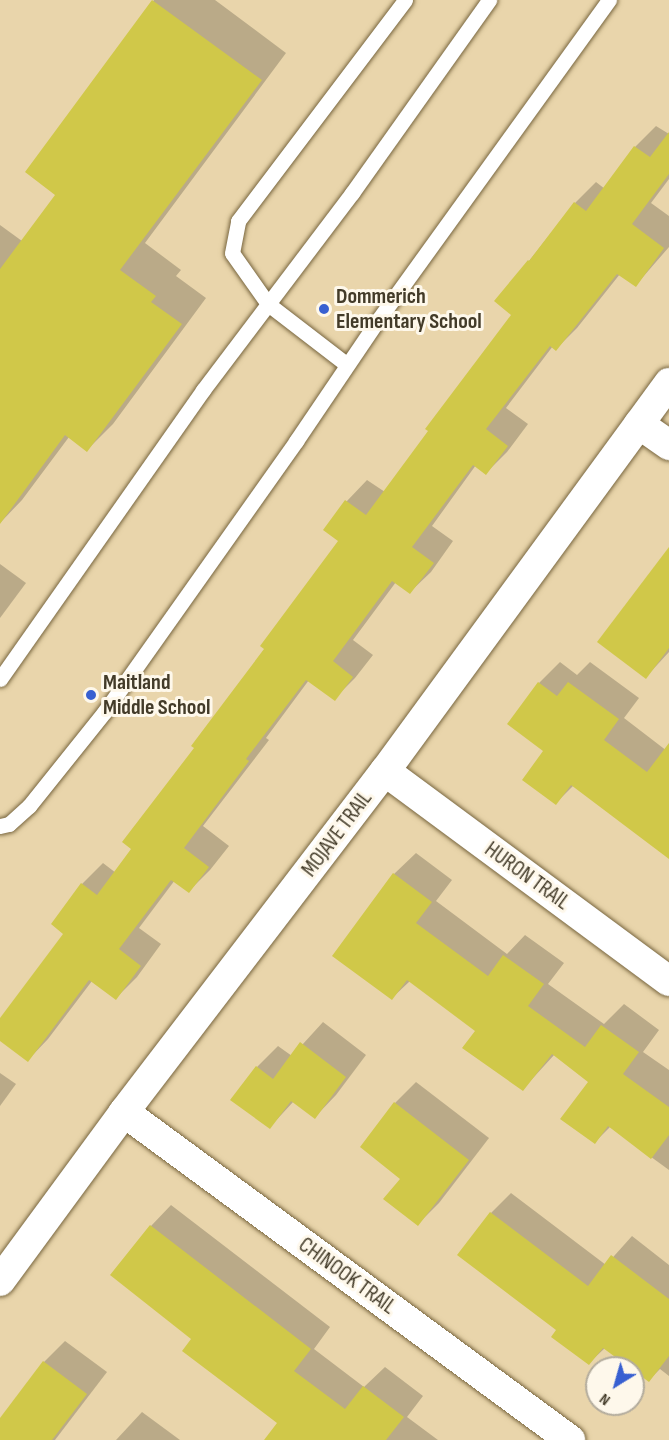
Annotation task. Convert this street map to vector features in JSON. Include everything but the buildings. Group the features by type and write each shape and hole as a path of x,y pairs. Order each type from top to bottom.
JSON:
{"street":[{"name":"MOJAVE TRAIL","path":"0,1281 124,1112 385,771 669,383"},
{"path":"639,424 669,445"},
{"name":"HURON TRAIL","path":"385,771 669,981"},
{"name":"CHINOOK TRAIL","path":"124,1112 570,1440"}],"lane":[{"path":"346,364 268,304 232,253 238,221 405,0"},
{"path":"0,679 204,390 352,193 489,0"},
{"path":"0,826 9,824 29,807 105,711 296,441 346,364 609,0"}],"place":[{"name":"Dommerich Elementary School","path":"324,309"},
{"name":"Maitland Middle School","path":"91,695"}]}
